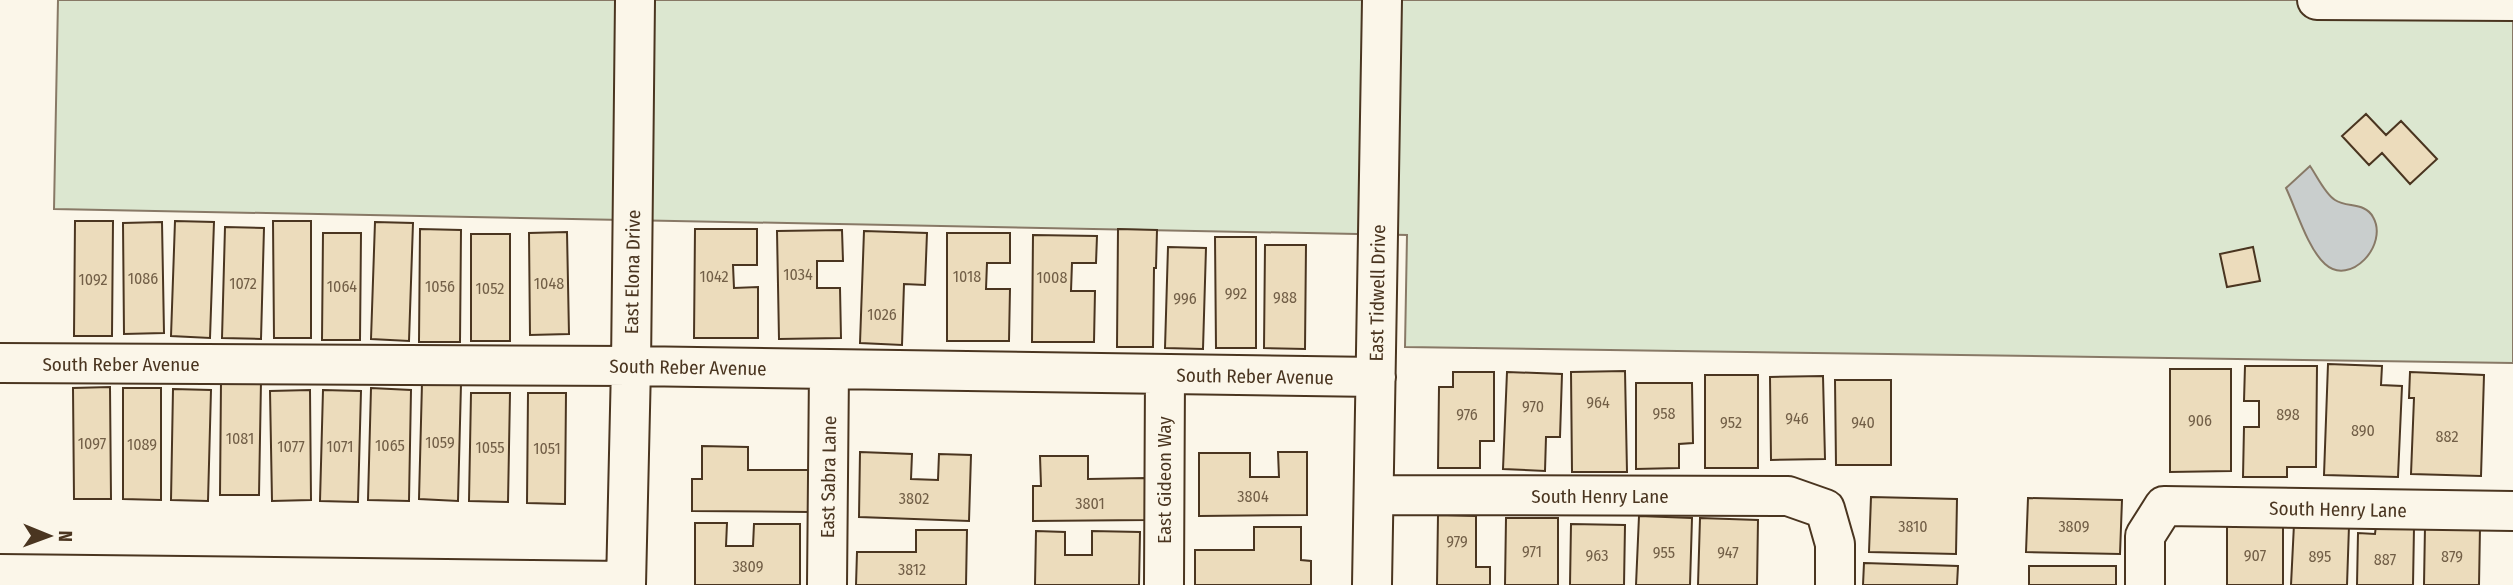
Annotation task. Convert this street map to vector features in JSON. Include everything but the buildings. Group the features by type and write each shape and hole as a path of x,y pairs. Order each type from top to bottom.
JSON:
{"street":[{"name":"East Elona Drive","path":"626,583 635,0"},
{"name":"East Tidwell Drive","path":"1372,585 1382,0"},
{"path":"2317,0 2513,1"},
{"name":"South Reber Avenue","path":"0,363 631,366 1376,377"},
{"name":"East Sabra Lane","path":"827,585 829,370"},
{"name":"East Gideon Way","path":"1164,585 1165,374"},
{"name":"South Henry Lane","path":"1374,495 1788,496 1825,509 1835,544 1835,585"},
{"name":"South Henry Lane","path":"2145,585 2145,536 2164,506 2513,511"},
{"path":"0,574 626,583"}],"green space":[{"path":"58,0 2513,0 2513,363 1405,347 1407,235 54,209"}],"shaded area":[{"path":"2310,166 2331,197 2361,207 2373,217 2377,228 2376,239 2364,260 2355,267 2335,270 2325,264 2313,249 2303,228 2286,188"}]}
